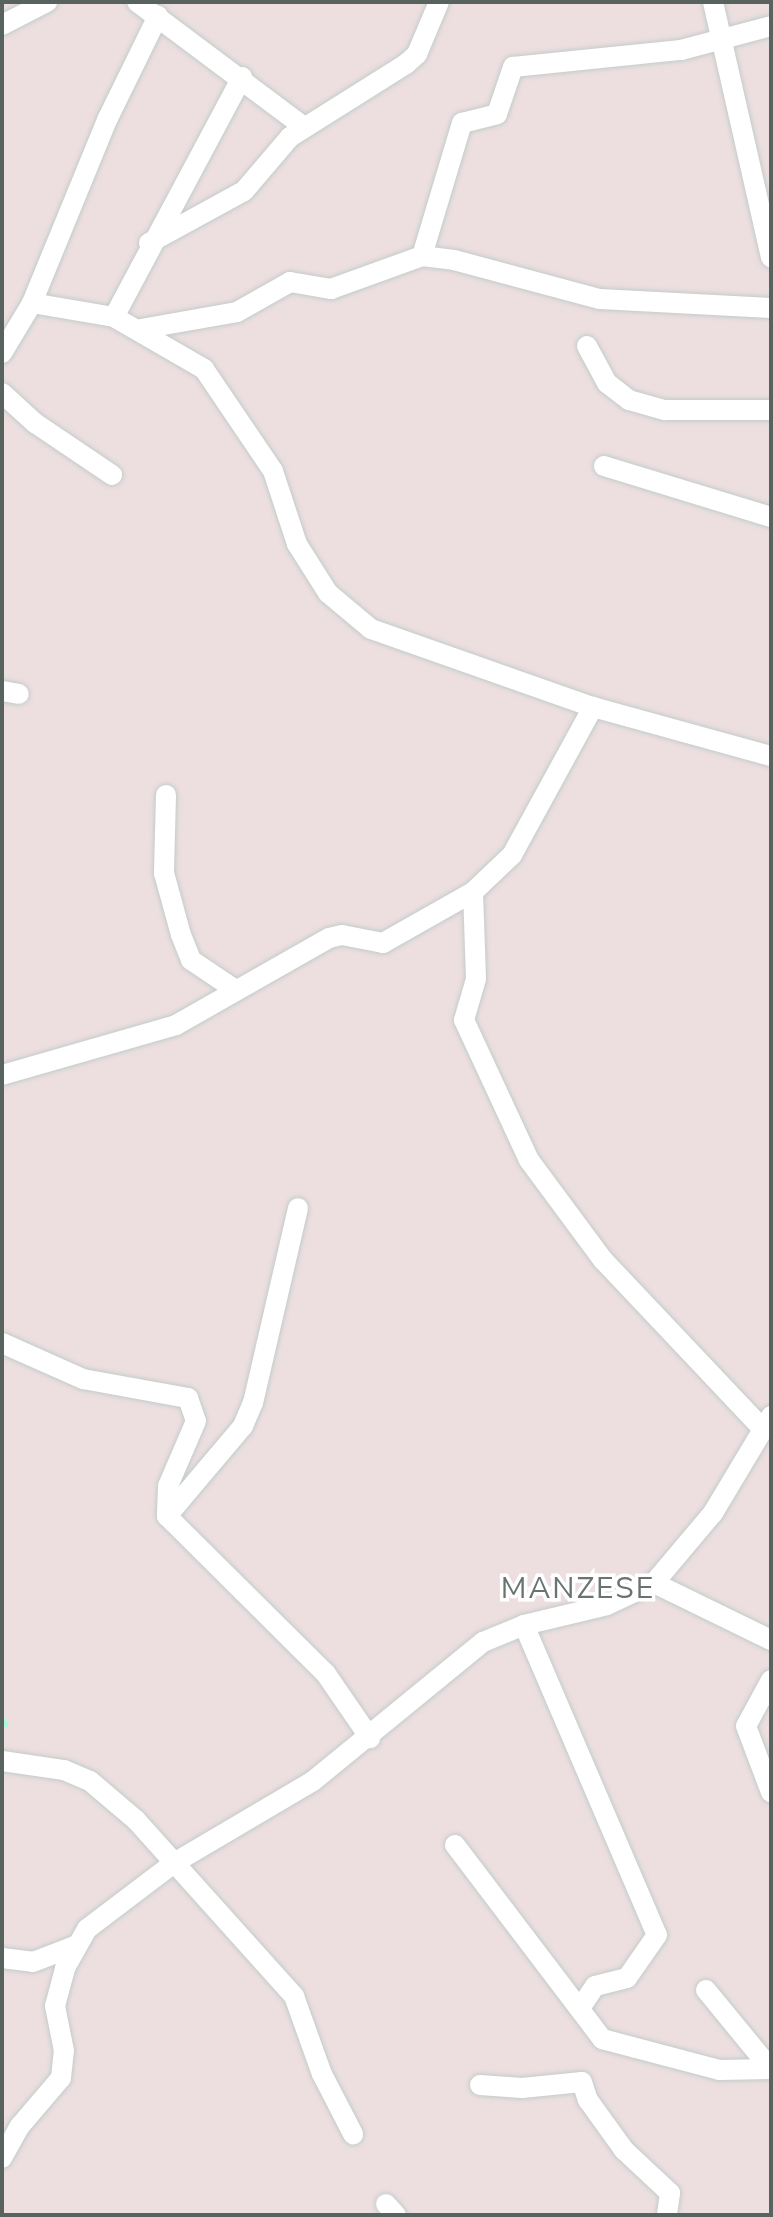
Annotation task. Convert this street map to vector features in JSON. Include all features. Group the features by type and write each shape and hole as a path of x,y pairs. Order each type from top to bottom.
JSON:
{"street":[{"path":"2,25 47,2"},
{"path":"137,2 242,77 304,127"},
{"path":"149,243 244,191 304,127 406,64 417,54 439,2"},
{"path":"713,2 771,258"},
{"path":"2,353 32,303 107,120 158,16"},
{"path":"422,256 462,123 497,114 513,67 681,50 771,26"},
{"path":"114,317 149,243 242,77"},
{"path":"141,329 237,312 290,282 331,289 422,256 454,260 600,299 771,308"},
{"path":"32,303 114,317 141,329 182,353 220,387 273,471 297,544 344,612 371,629 593,707 771,756"},
{"path":"587,346 607,383 629,400 665,410 771,410"},
{"path":"2,393 55,437 112,475"},
{"path":"604,466 771,517"},
{"path":"2,1075 176,1025 234,989 329,938 342,935 383,943 473,892 512,855 593,707"},
{"path":"166,795 164,873 181,935 191,960 234,989"},
{"path":"2,2158 20,2126 61,2078 64,2051 55,2006 75,1946 87,1929 174,1863 313,1781 370,1738 483,1642 524,1625 607,1605 654,1583 713,1513 766,1422 603,1260 529,1160 464,1020 476,979 473,892"},
{"path":"167,1516 232,1440 253,1403 298,1208"},
{"path":"2,1343 83,1379 188,1398 196,1421 168,1486 167,1516 326,1674 370,1738"},
{"path":"654,1583 771,1640"},
{"path":"524,1625 657,1935 627,1978 595,1986 580,2008"},
{"path":"771,1680 746,1726 771,1792"},
{"path":"2,1761 64,1770 110,1794 294,1996 322,2074 353,2134"},
{"path":"455,1845 612,2046 719,2070 771,2069"},
{"path":"2,1958 33,1962 75,1946"},
{"path":"706,1990 771,2069"},
{"path":"480,2085 522,2088 582,2082 588,2100 624,2150 670,2193 667,2215"}],"waterway":[{"path":"2,1718 6,1725"}],"district":[{"name":"MANZESE","path":"578,1589"}]}
